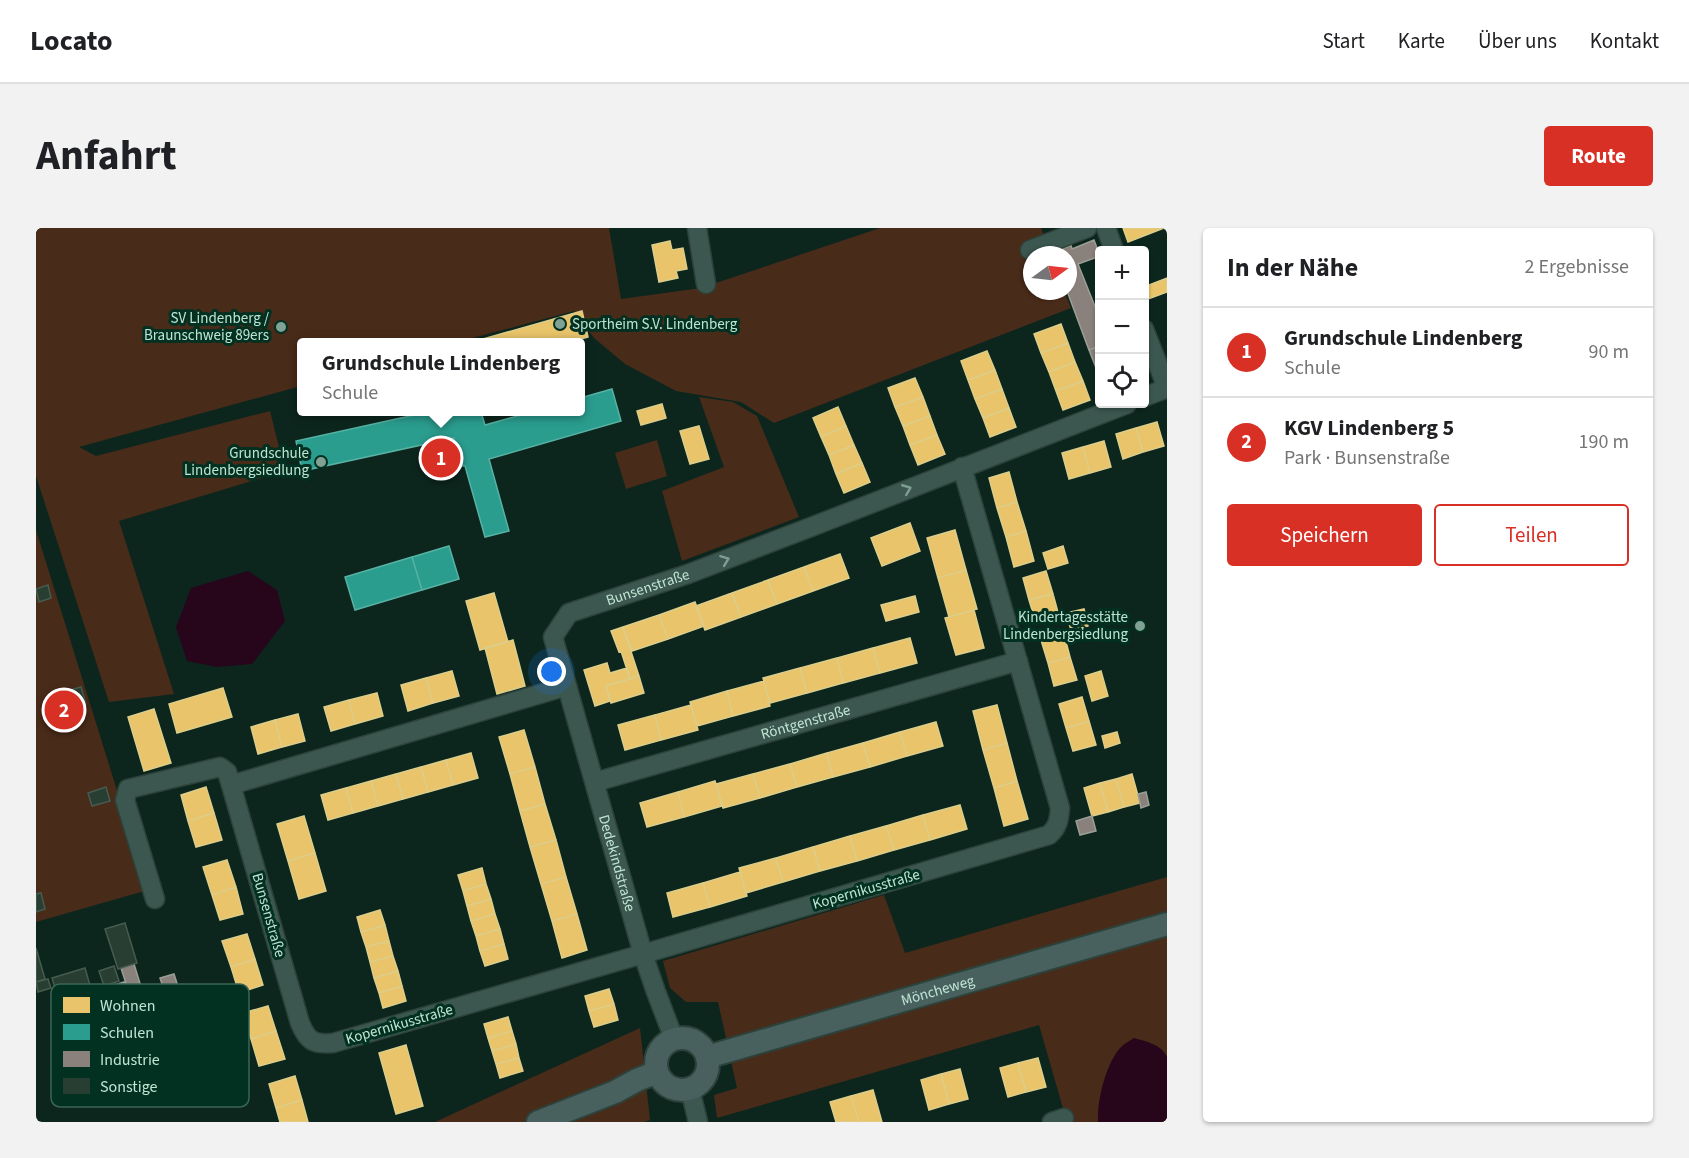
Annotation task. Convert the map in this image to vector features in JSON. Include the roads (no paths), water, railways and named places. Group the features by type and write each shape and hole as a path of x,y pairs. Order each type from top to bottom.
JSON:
{"main road":[{"name":"Möncheweg","path":"707,1057 1167,924"},
{"path":"684,1038 694,1041 707,1057 705,1076 690,1089 680,1090 670,1087 662,1081 655,1064 660,1048 666,1042 674,1039 684,1038"},
{"path":"538,1122 615,1092 657,1072"}],"street":[{"path":"697,228 706,284"},
{"path":"1040,246 1087,228"},
{"path":"1106,228 1113,246"},
{"path":"1149,342 1167,388 1149,395"},
{"name":"Bunsenstraße","path":"567,686 553,637 569,613 688,574 1117,408"},
{"name":"Kopernikusstraße","path":"312,1042 333,1043 644,954 1049,835 1056,829 1060,808 962,467"},
{"name":"Röntgenstraße","path":"595,782 1018,661"},
{"path":"155,898 127,806 128,789 220,767 227,772 231,785 567,686"},
{"name":"Dedekindstraße","path":"567,686 644,954 674,1039"},
{"name":"Bunsenstraße","path":"231,785 300,1023 312,1042"},
{"path":"690,1089 698,1122"}],"place":[{"name":"Sportheim S.V. Lindenberg","path":"560,324"},
{"name":"SV Lindenberg / Braunschweig 89ers","path":"281,327"},
{"name":"Grundschule Lindenberg","path":"441,458"},
{"name":"Grundschule Lindenbergsiedlung","path":"321,462"},
{"name":"Kindertagesstätte Lindenbergsiedlung","path":"1140,626"},
{"name":"KGV Lindenberg 5","path":"64,710"}]}
